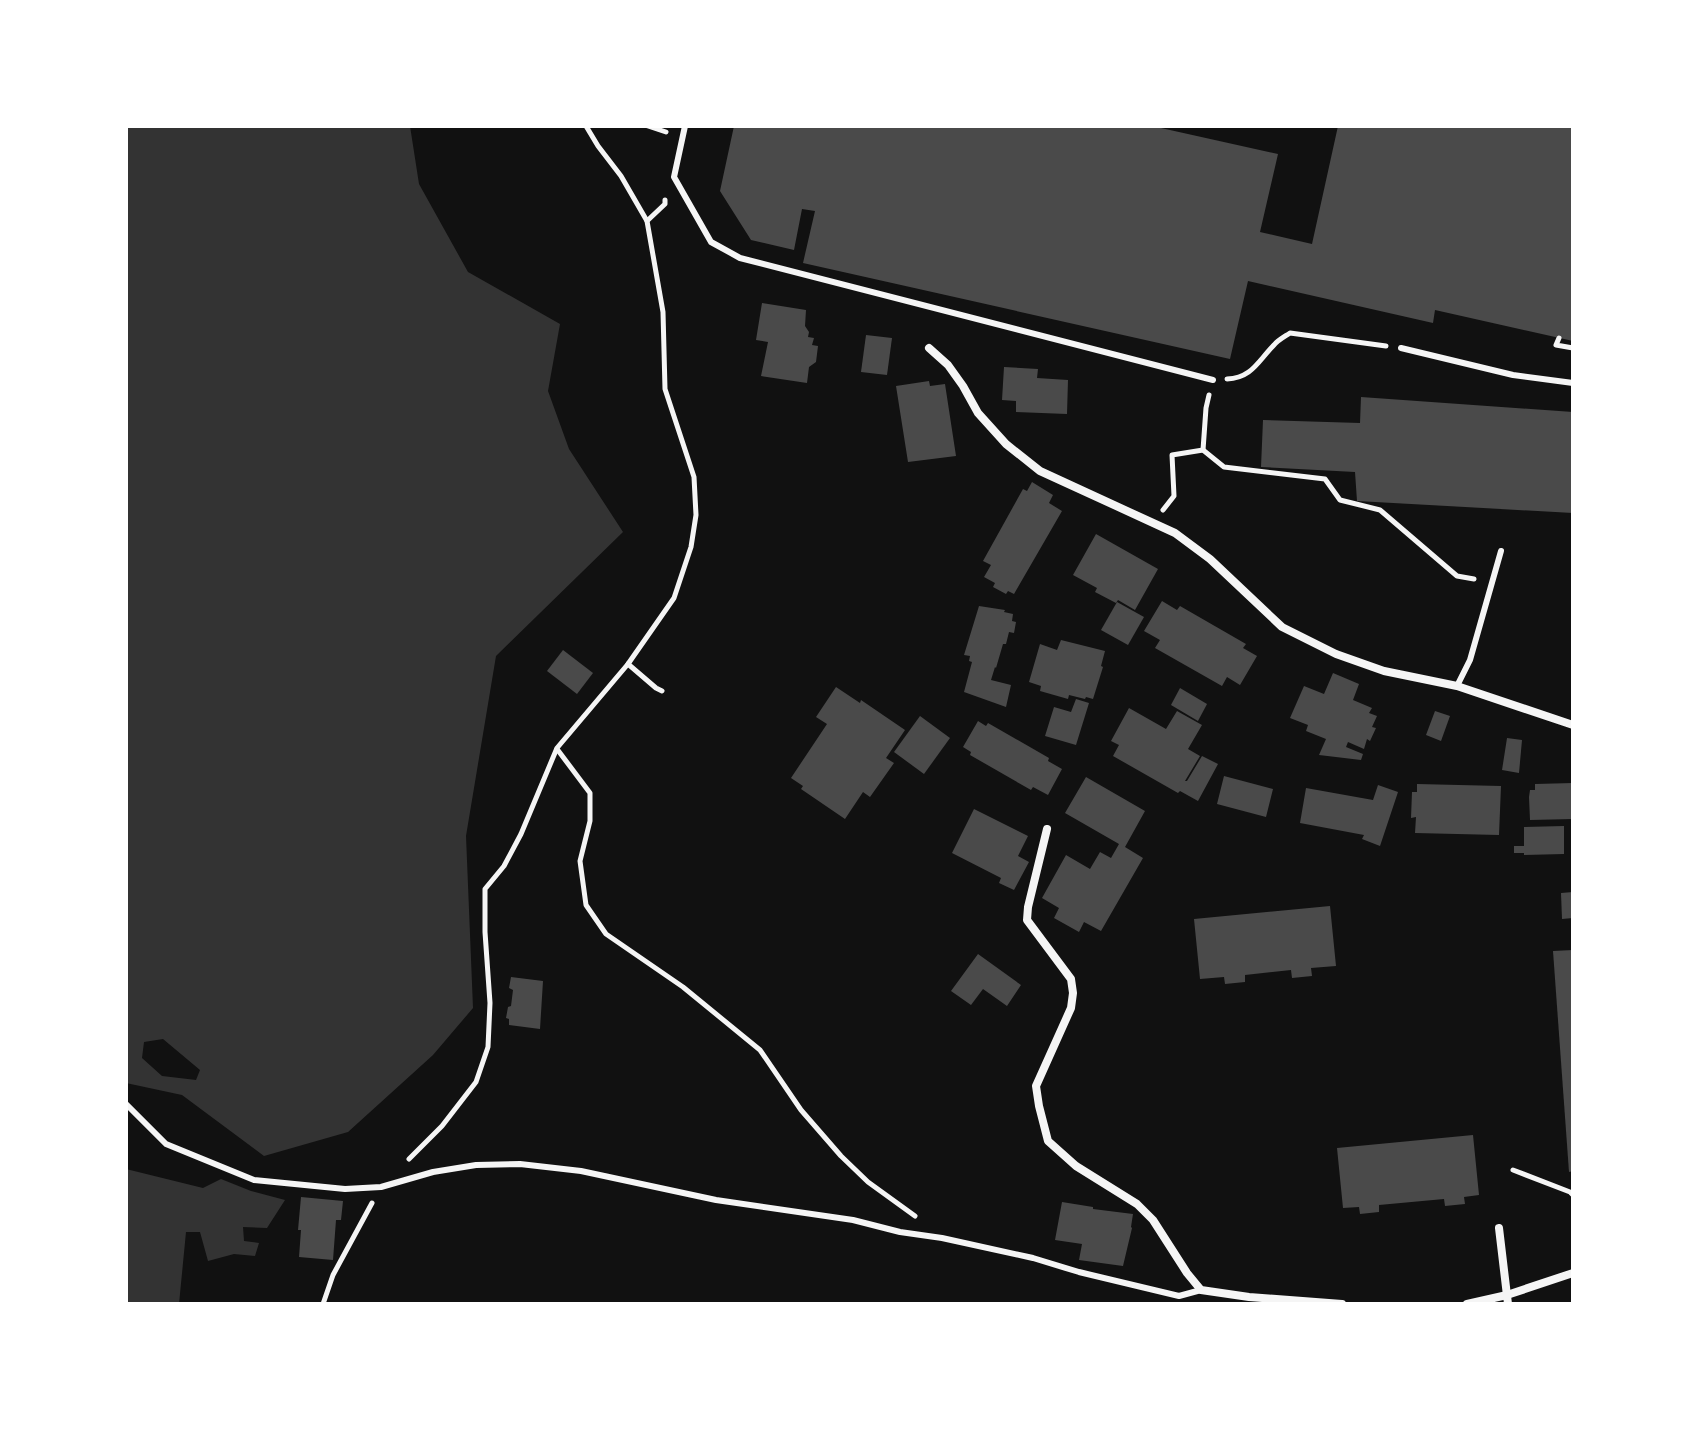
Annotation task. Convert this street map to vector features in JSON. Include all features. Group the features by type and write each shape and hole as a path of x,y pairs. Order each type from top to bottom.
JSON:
{"street":[{"path":"929,348 948,365 978,413 1006,444 1040,471 1175,533 1210,559 1282,627 1336,654 1384,671 1457,686 1573,725"},
{"path":"1047,829 1027,920 1071,979 1073,993 1071,1008 1036,1086 1048,1141 1076,1166 1137,1204 1153,1220 1201,1290 1342,1304"},
{"path":"1499,1228 1508,1300"},
{"path":"1467,1304 1508,1300 1573,1273"}],"lane":[{"path":"685,126 674,177 711,242 740,258 1213,380"},
{"path":"1401,348 1513,375 1573,383"},
{"path":"1457,686 1470,660 1501,551"},
{"path":"126,1104 166,1144 254,1180 345,1189 381,1187 433,1172 476,1165 520,1164 581,1171 716,1200 853,1220 900,1232 942,1238 1179,1296 1201,1290"}],"path":[{"path":"323,1304 333,1275 381,1187 442,1126 476,1082 488,1047 490,1003 485,889 504,866 521,834 557,748 628,664 674,598 691,547 696,515 694,477 665,389 663,312 647,221 621,176 586,126"},
{"path":"647,221 665,204 666,190 674,177"},
{"path":"1213,380 1237,379 1252,370 1276,343 1290,333 1401,348"},
{"path":"1559,338 1556,345 1573,348"},
{"path":"1203,450 1206,408"},
{"path":"1152,523 1174,496 1172,455 1203,450 1224,467 1325,479 1340,500 1380,510 1457,576 1474,578 1490,588"},
{"path":"628,664 662,691"},
{"path":"557,748 590,793 590,821 580,861 586,905 606,934 683,987 760,1050 801,1110 841,1156 868,1182 942,1238"},
{"path":"1513,1170 1573,1195"}],"shaded area":[{"path":"126,126 410,126 419,184 468,272 560,324 548,391 569,449 623,532 496,656 466,836 473,1008 433,1055 348,1132 264,1156 182,1095 126,1083","holes":["163,1039 200,1070 196,1080 162,1076 142,1058 144,1042"]},
{"path":"126,1169 203,1188 221,1179 285,1200 267,1228 243,1227 244,1241 259,1243 255,1256 234,1254 208,1261 200,1232 186,1232 179,1304 126,1304"}],"building":[{"path":"734,126 1152,126 1278,154 1260,232 1312,244 1338,126 1573,128 1573,341 1435,310 1433,323 1248,281 1230,359 803,263 815,211 802,209 794,250 751,240 720,191"},
{"path":"762,303 806,310 808,337 814,338 812,345 818,346 816,362 809,367 807,383 761,376 768,342 756,340"},
{"path":"866,335 892,338 887,375 861,372"},
{"path":"1004,367 1038,369 1037,378 1068,380 1067,414 1016,412 1016,401 1002,400"},
{"path":"929,381 930,386 945,384 956,456 908,462 896,386"},
{"path":"1361,397 1573,412 1573,513 1357,501 1355,472 1261,467 1263,420 1360,423"},
{"path":"1032,482 1053,495 1049,503 1062,511 1014,594 1008,591 1006,594 993,587 995,583 984,577 991,565 983,561 1023,489 1027,491"},
{"path":"1096,534 1158,569 1135,610 1095,592 1097,588 1073,575"},
{"path":"1162,601 1177,610 1180,606 1246,644 1243,648 1257,656 1240,685 1227,677 1222,686 1155,648 1160,640 1144,631"},
{"path":"1117,602 1144,617 1128,645 1101,630"},
{"path":"979,606 1005,610 1013,614 1012,621 1016,622 1014,633 1009,632 1006,644 1003,644 991,680 1011,685 1006,707 964,692 972,662 969,661 970,656 964,655"},
{"path":"1061,640 1105,651 1093,699 1069,695 1068,699 1040,691 1041,686 1029,682 1040,644 1057,650"},
{"path":"563,650 593,673 577,694 547,671"},
{"path":"1333,673 1359,684 1353,700 1372,708 1369,713 1377,716 1372,727 1376,728 1364,749 1348,742 1346,747 1363,754 1361,760 1319,755 1326,739 1306,731 1308,725 1290,718 1304,686 1324,694"},
{"path":"836,687 905,730 886,758 894,763 870,797 863,792 845,819 801,789 803,786 791,778 827,724 816,717"},
{"path":"1180,688 1207,704 1198,721 1171,705"},
{"path":"1076,699 1089,703 1076,745 1045,736 1054,707 1071,712"},
{"path":"1129,708 1166,729 1177,711 1202,725 1188,749 1200,756 1185,781 1202,756 1218,764 1198,801 1113,756 1119,745 1111,741"},
{"path":"1435,711 1450,716 1441,741 1426,735"},
{"path":"920,716 950,738 924,774 894,752"},
{"path":"978,721 986,726 988,723 1049,758 1048,761 1062,769 1048,795 1033,787 1031,790 970,755 971,752 963,747"},
{"path":"1507,738 1522,740 1519,773 1502,770"},
{"path":"1224,776 1273,789 1266,817 1217,804"},
{"path":"1086,777 1145,811 1125,847 1143,858 1101,931 1084,922 1079,932 1054,918 1059,908 1042,898 1066,855 1090,869 1100,852 1111,858 1119,844 1065,813"},
{"path":"1573,783 1573,819 1530,820 1529,797 1530,790 1535,790 1535,784"},
{"path":"1417,784 1501,786 1499,835 1415,833 1416,817 1411,818 1412,792 1417,792"},
{"path":"1378,785 1398,792 1380,846 1362,839 1364,835 1300,823 1306,788 1373,800"},
{"path":"974,809 1028,836 1018,856 1029,862 1014,890 999,883 1001,878 952,853"},
{"path":"1564,826 1564,854 1514,853 1514,846 1524,846 1524,827"},
{"path":"1573,892 1573,918 1562,919 1561,893"},
{"path":"1330,906 1336,966 1311,968 1312,976 1292,978 1291,970 1245,975 1245,982 1225,984 1224,977 1200,979 1194,919"},
{"path":"1573,950 1573,1171 1569,1172 1553,951"},
{"path":"978,954 1021,985 1007,1006 983,989 971,1005 951,991"},
{"path":"511,977 543,981 540,1029 509,1025 506,1018 513,990 509,988"},
{"path":"1473,1135 1479,1195 1464,1197 1465,1204 1445,1206 1444,1199 1379,1205 1379,1212 1360,1214 1359,1207 1343,1208 1337,1148"},
{"path":"301,1197 343,1201 341,1220 336,1220 333,1260 299,1257"},
{"path":"1062,1202 1133,1214 1123,1266 1079,1260 1082,1244 1055,1240"}]}
